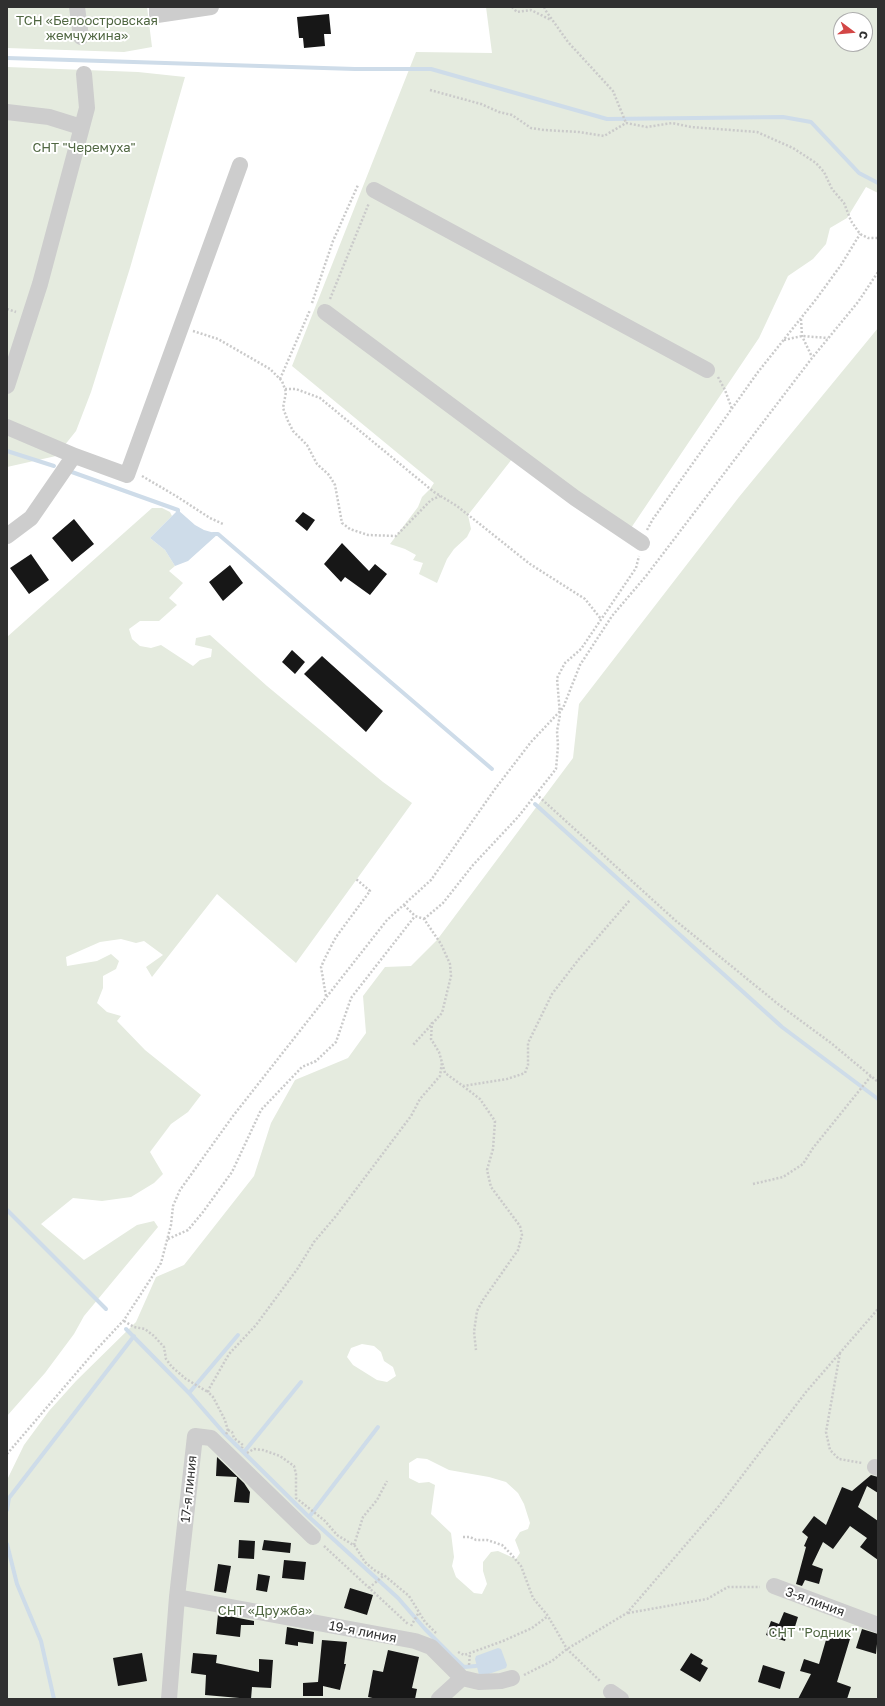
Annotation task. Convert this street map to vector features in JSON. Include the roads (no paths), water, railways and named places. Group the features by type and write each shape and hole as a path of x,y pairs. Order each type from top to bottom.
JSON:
{"street":[{"path":"77,7 81,37"},
{"path":"157,7 157,15 211,7"},
{"path":"7,386 40,284 87,108 84,74"},
{"path":"7,112 49,117 81,127"},
{"path":"7,427 70,454 127,475 183,325 240,165"},
{"path":"374,190 707,370"},
{"path":"325,312 575,498 642,543"},
{"path":"7,536 31,518 71,460"},
{"name":"17-я линия","path":"169,1699 192,1432 211,1438 316,1529"},
{"name":"3-я линия","path":"774,1586 878,1625"},
{"name":"19-я линия","path":"177,1597 416,1642 430,1647 462,1678"},
{"path":"440,1699 462,1678 479,1682 501,1681 512,1678"}],"water":[{"path":"178,510 195,525 204,530 218,534 188,561 175,566 165,550 150,538"},
{"path":"498,1648 501,1649 507,1665 506,1668 483,1676 479,1675 475,1659 476,1656"}],"waterway":[{"path":"7,58 355,69 431,69 607,119 783,117 811,122 859,173 878,183"},
{"path":"7,451 54,466"},
{"path":"69,471 178,510 178,515"},
{"path":"213,534 218,534 492,769"},
{"path":"535,804 782,1027 878,1099"},
{"path":"7,1210 106,1309"},
{"path":"126,1329 189,1393 223,1432 309,1517 398,1598 425,1629 451,1655 464,1667 476,1666"},
{"path":"189,1393 238,1335"},
{"path":"7,1510 9,1498 134,1336"},
{"path":"244,1452 301,1382"},
{"path":"309,1517 378,1427"},
{"path":"7,1544 17,1584 41,1641 54,1699"}],"park label":[{"name":"ТСН «Белоостровская жемчужина»","path":"87,28"},
{"name":"СНТ \"Черемуха\"","path":"84,148"},
{"name":"СНТ «Дружба»","path":"265,1611"},
{"name":"СНТ ''Родник''","path":"813,1633"}]}
